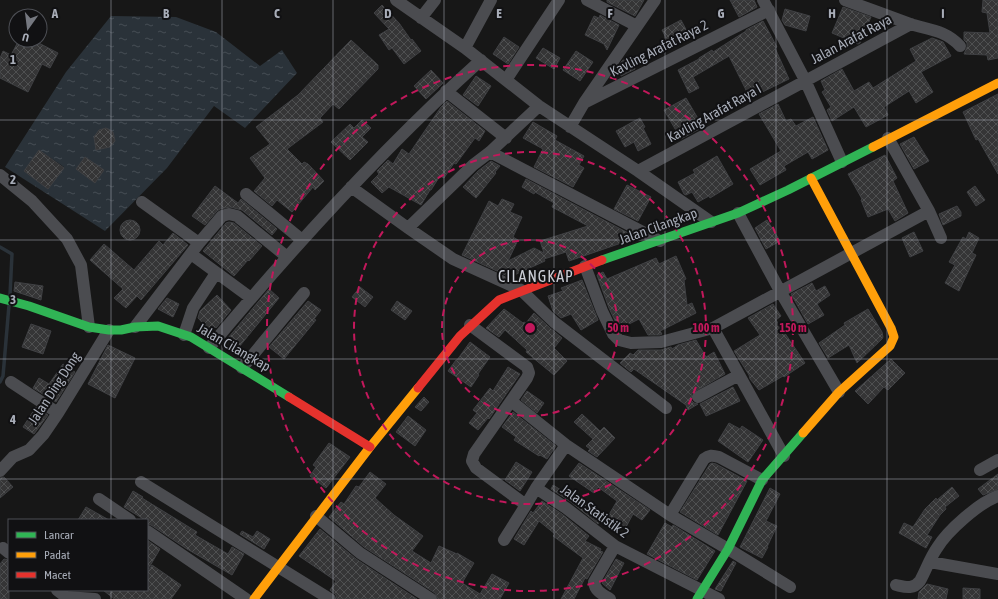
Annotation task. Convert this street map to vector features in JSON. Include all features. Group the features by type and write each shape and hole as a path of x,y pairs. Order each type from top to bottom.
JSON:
{"street":[{"path":"396,0 465,48 539,106 638,171 711,222"},
{"path":"421,18 435,0"},
{"path":"465,48 491,0"},
{"path":"506,80 559,0"},
{"path":"587,0 637,26"},
{"path":"570,127 584,103 655,0"},
{"path":"845,0 910,24 946,35 952,38 960,46"},
{"path":"766,5 805,80 842,162"},
{"name":"Kavling Arafat Raya 2","path":"584,103 766,5"},
{"name":"Jalan Arafat Raya","path":"805,80 910,24"},
{"path":"210,348 287,256 351,187 446,91 481,60"},
{"name":"Kavling Arafat Raya I","path":"638,171 805,80"},
{"name":"Jalan Cilangkap","path":"254,599 370,447 460,336 470,325 499,300 521,290 585,266 738,213 788,190 998,83"},
{"path":"446,91 506,138"},
{"path":"408,228 473,165 506,138 539,106"},
{"path":"888,138 929,211 942,238"},
{"path":"490,152 660,240"},
{"path":"0,175 32,201 66,239 81,265 89,327"},
{"path":"700,594 728,549 762,480 839,392 894,342 891,328 811,178"},
{"path":"351,187 453,259 521,290 554,322 666,408"},
{"path":"246,194 302,240"},
{"path":"142,202 199,243"},
{"path":"585,266 602,311 613,334 619,340 631,343 661,342 713,328 929,211"},
{"path":"738,213 780,291 839,392"},
{"path":"135,327 199,243 222,216 229,214 237,216 287,256"},
{"path":"191,254 251,298"},
{"path":"184,335 193,308 216,273"},
{"path":"242,368 304,293"},
{"name":"Jalan Cilangkap","path":"7,300 89,327 108,330 121,330 135,327 158,326 191,337 370,447"},
{"path":"470,325 527,367 529,373 474,454 472,461 476,468 526,506"},
{"path":"713,328 784,456"},
{"name":"Jalan Ding Dong","path":"0,470 13,457 30,450 43,435 108,330"},
{"path":"698,397 739,375"},
{"path":"10,382 58,413"},
{"path":"511,401 566,445 670,515 790,587"},
{"path":"504,540 536,488 566,445"},
{"path":"670,515 704,459 708,456 711,455 719,457 762,480"},
{"path":"980,470 998,460"},
{"path":"141,482 330,599"},
{"name":"Jalan Statistik 2","path":"536,488 566,508 615,546 700,594 719,599"},
{"path":"896,585 912,588 916,585 937,548 947,535 972,511 988,500 998,496"},
{"path":"99,499 129,519"},
{"path":"316,516 360,553 431,599"},
{"path":"148,532 246,599"},
{"path":"610,599 600,593 595,587 594,582 615,546"},
{"path":"930,562 998,574"},
{"path":"62,595 95,599"}],"water":[{"path":"111,16 176,17 216,32 260,66 282,50 297,73 245,128 214,106 167,168 105,231 5,167 66,72","holes":["106,128 115,140 110,147 102,149 95,144 94,137 99,130","39,150 64,167 48,189 24,171","85,157 104,170 95,183 76,169"]}],"building":[{"path":"607,0 644,0 635,16 607,2"},
{"path":"730,0 754,0 757,7 739,17"},
{"path":"983,0 998,0 998,58 988,60 987,55 964,54 967,43 964,40 964,32 990,33 987,13 982,12"},
{"path":"382,5 399,23 421,51 404,64 392,48 389,50 379,35 389,29 374,13"},
{"path":"843,7 871,17 860,43 858,44 832,33"},
{"path":"785,9 810,16 806,31 785,25 782,20"},
{"path":"600,15 619,25 607,50 604,44 585,35 594,16 599,18"},
{"path":"681,20 690,37 671,48 662,30"},
{"path":"763,21 777,47 775,48 789,79 750,98 729,56 693,77 699,88 689,93 678,70 712,50 713,52 746,30"},
{"path":"504,37 519,47 508,64 493,54"},
{"path":"932,38 943,42 951,56 921,72 933,92 916,103 909,91 884,107 888,115 866,127 854,107 832,121 827,110 831,107 822,92 825,90 821,81 842,69 854,91 869,82 873,88 916,61 910,49"},
{"path":"351,40 378,65 378,69 339,109 333,104 320,118 323,122 287,149 302,164 304,162 308,164 324,181 315,190 313,187 292,212 277,200 272,206 254,191 265,178 250,158 270,144 256,127 298,95"},
{"path":"15,48 48,48 58,53 50,68 42,64 28,92 0,78 0,58 3,51 11,55"},
{"path":"543,48 560,58 554,69 536,58"},
{"path":"576,51 593,62 580,81 563,70"},
{"path":"629,57 635,69 621,76 617,69 622,61"},
{"path":"431,70 443,83 426,99 414,86"},
{"path":"476,76 491,86 478,106 463,95"},
{"path":"998,94 998,174 978,139 976,140 963,112"},
{"path":"686,98 703,127 681,139 664,110"},
{"path":"447,101 485,131 479,141 475,138 456,164 454,163 444,178 440,176 421,205 389,187 382,193 371,182 379,174 377,171 388,160 393,164 402,149 409,154 441,107"},
{"path":"778,104 786,121 791,119 796,126 813,117 828,150 812,159 808,152 784,166 786,170 760,185 750,169 781,151 759,114"},
{"path":"640,118 651,144 638,151 634,142 625,147 616,131"},
{"path":"362,120 371,128 362,137 368,142 350,160 331,142 350,124 354,128"},
{"path":"533,122 557,136 555,140 584,156 579,165 584,168 573,187 534,167 543,149 523,138"},
{"path":"106,128 113,132 115,141 110,147 96,150 94,137 99,130"},
{"path":"914,137 929,161 914,169 900,144"},
{"path":"39,150 64,168 48,189 24,171"},
{"path":"885,155 897,178 893,181 908,213 895,221 888,209 868,217 861,200 862,199 848,174"},
{"path":"717,156 733,184 710,198 709,196 698,202 692,192 686,195 684,194 678,182 695,173 693,170"},
{"path":"85,157 104,170 95,183 76,169"},
{"path":"491,161 500,166 476,198 463,187 478,171"},
{"path":"526,179 632,235 630,240 569,261 566,252 544,259 545,261 510,277 462,255 489,201 498,206 502,199 514,204 510,212 522,217 513,237 518,240 508,261 534,248 544,253 540,241 588,226 552,207 554,203 535,192 534,194 522,187"},
{"path":"627,185 651,197 638,221 614,209"},
{"path":"215,186 238,203 241,199 277,229 272,235 242,210 230,207 217,211 205,225 192,216"},
{"path":"975,186 985,200 976,206 967,192"},
{"path":"957,206 961,212 961,216 943,225 939,214"},
{"path":"130,220 137,223 140,230 137,237 130,240 123,237 120,230 123,223"},
{"path":"767,220 780,241 766,249 755,228"},
{"path":"226,223 234,223 262,246 234,276 203,251"},
{"path":"914,232 923,251 910,257 902,238"},
{"path":"969,232 979,238 972,253 976,255 959,291 945,283 955,265 949,262 963,237 966,239"},
{"path":"173,233 188,245 141,300 137,296 126,308 114,298 123,289 90,260 104,244 134,270 159,241 163,245"},
{"path":"676,256 686,279 684,280 687,305 692,303 696,313 660,331 662,334 660,335 648,335 639,319 619,329 609,308 597,275 603,272 607,279 656,258 659,264"},
{"path":"582,280 598,320 581,330 571,314 561,318 553,311 548,296 563,291 561,288"},
{"path":"15,282 43,286 41,300 14,291"},
{"path":"812,283 816,291 825,286 830,295 817,304 824,315 808,324 791,294"},
{"path":"360,287 373,297 365,307 352,297"},
{"path":"269,289 279,298 239,347 228,338"},
{"path":"217,295 231,310 216,328 215,327 210,331 198,318 200,311"},
{"path":"167,298 179,304 173,317 158,309"},
{"path":"308,301 321,310 314,319 316,320 284,359 269,347"},
{"path":"397,301 412,311 405,320 391,310"},
{"path":"773,304 781,316 776,320 805,363 784,377 783,376 759,390 750,379 734,351 760,335 748,318"},
{"path":"504,309 523,323 526,323 534,313 562,338 554,348 567,361 554,375 526,352 527,350 505,330 499,337 486,328"},
{"path":"868,309 882,332 882,339 857,363 849,345 828,358 819,343 845,325 844,323"},
{"path":"31,324 51,331 43,354 22,347"},
{"path":"696,340 706,357 714,352 725,374 692,393 691,400 698,404 688,410 686,405 634,369 631,372 620,363 630,353 633,355 638,350 661,350 671,347 672,349 678,345"},
{"path":"470,342 490,357 471,387 448,371"},
{"path":"108,345 135,358 115,398 88,384"},
{"path":"891,359 905,373 888,390 884,387 868,404 855,391"},
{"path":"63,364 75,372 56,402 33,388 39,378 49,384"},
{"path":"508,367 520,374 489,419 488,418 478,430 469,423 477,413 473,410 490,388 493,391"},
{"path":"733,387 740,401 706,416 700,404"},
{"path":"527,391 544,403 537,413 521,400"},
{"path":"424,397 429,402 421,411 415,407"},
{"path":"36,407 48,415 34,434 23,427"},
{"path":"513,412 556,446 547,459 540,455 539,456 514,440 516,437 502,427"},
{"path":"582,414 600,431 604,427 615,438 597,457 588,451 590,449 586,446 593,439 574,422"},
{"path":"408,416 426,430 415,446 396,432"},
{"path":"729,423 740,429 742,426 763,440 748,462 718,441"},
{"path":"329,443 350,457 326,488 310,476 316,467 313,465"},
{"path":"516,462 532,472 520,491 505,480"},
{"path":"579,463 650,510 642,520 633,514 626,527 607,518 617,501 598,487 594,493 569,476"},
{"path":"712,463 747,481 718,535 680,512"},
{"path":"370,472 386,484 375,498 394,515 423,536 412,551 431,563 439,546 457,553 474,563 462,583 480,594 492,574 509,583 500,599 438,599 435,593 364,547 329,517 341,502 344,504 356,486 359,487"},
{"path":"998,474 998,489 983,495 978,489"},
{"path":"4,477 13,487 0,498 0,478"},
{"path":"553,485 585,505 587,502 605,515 598,524 571,502 551,489"},
{"path":"952,487 959,496 945,507 946,509 940,515 927,535 932,537 926,548 899,533 904,523 913,527 925,509 936,498 937,500"},
{"path":"770,488 780,494 766,521 777,526 762,558 740,547"},
{"path":"133,491 197,532 195,535 228,554 232,547 244,554 232,575 148,524 148,519 143,519 124,507"},
{"path":"542,501 562,514 589,536 585,541 601,549 600,551 603,552 587,579 585,578 574,599 561,599 583,558 553,536 555,534 539,521 524,545 514,539 531,511 533,513"},
{"path":"86,507 107,519 79,519"},
{"path":"665,523 672,527 673,525 715,551 697,580 647,554"},
{"path":"320,529 356,559 417,599 337,599 336,595 330,590 336,581 299,556"},
{"path":"242,531 253,537 257,531 270,539 264,549 240,534"},
{"path":"148,541 160,549 148,569"},
{"path":"4,559 8,560 9,599 0,599 0,564"},
{"path":"616,559 624,563 610,590 602,583"},
{"path":"733,561 736,563 721,591 715,589"},
{"path":"152,565 181,585 171,599 114,599 104,591 148,591 148,571"},
{"path":"927,584 948,589 946,599 918,599 919,592"},
{"path":"963,588 980,589 980,599 963,599"}],"waterway":[{"path":"0,247 12,254 10,295"},
{"path":"0,382 3,376 9,305"}],"traffic: fast":[{"path":"602,260 738,213 788,190 873,147"},
{"path":"0,298 29,306 89,327 121,330 135,327 158,326 191,337 289,397"},
{"path":"697,599 728,549 762,480 803,433"}],"traffic: slow":[{"path":"873,147 998,83"},
{"path":"803,433 839,392 890,346 894,337 891,328 811,178"},
{"path":"254,599 370,447 418,388"}],"traffic: jam":[{"path":"418,388 460,336 499,300 602,260"},
{"path":"289,397 370,447"}],"district":[{"name":"CILANGKAP","path":"536,276"}]}
